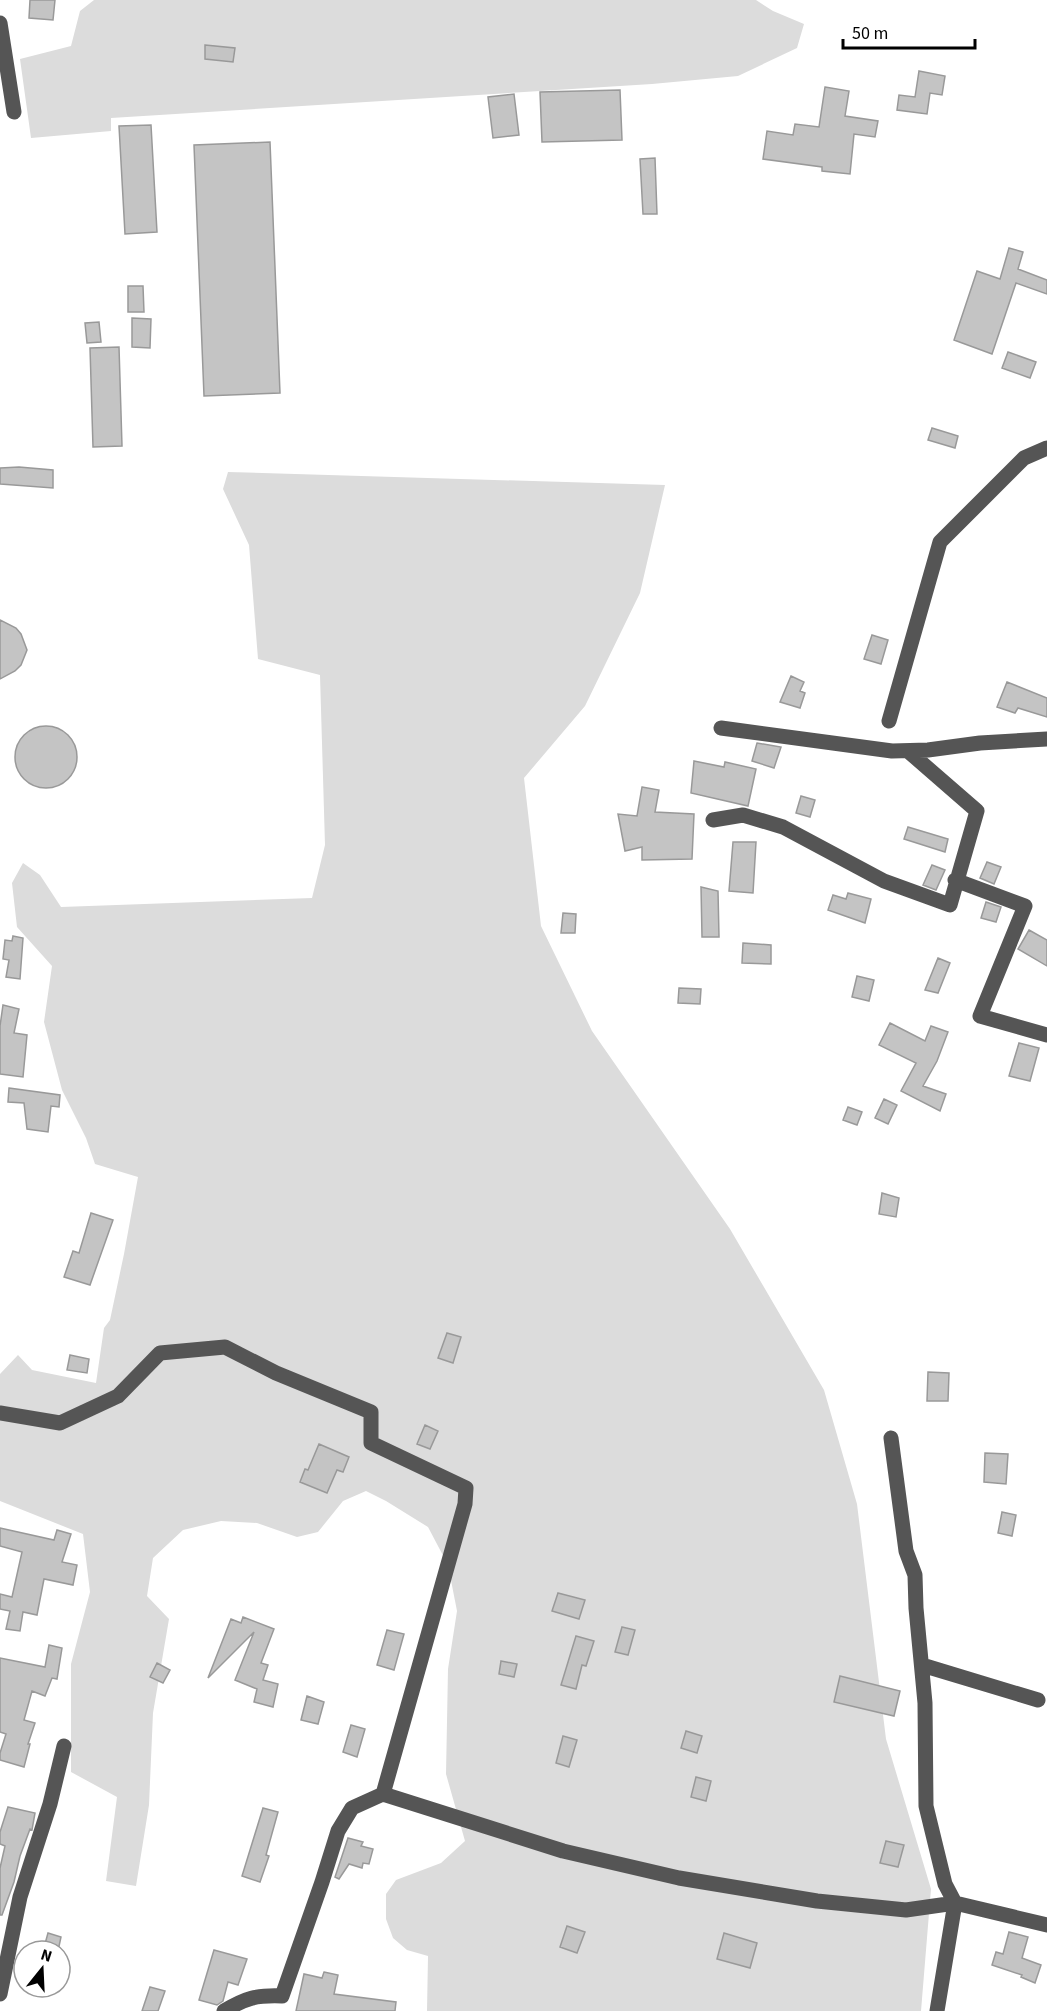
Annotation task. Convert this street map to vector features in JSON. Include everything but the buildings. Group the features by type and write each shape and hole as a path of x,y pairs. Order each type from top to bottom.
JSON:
{"street":[{"path":"0,23 14,112"},
{"path":"890,721 940,542 1024,458 1047,448"},
{"path":"721,728 892,752 1047,739"},
{"path":"713,820 743,815 783,827 884,881 950,905 955,880 977,811 908,751"},
{"path":"955,880 1025,906 980,1016 1047,1035"},
{"path":"0,1413 60,1424 118,1396 160,1353 225,1347 276,1373 371,1412 371,1443 466,1488 460,1525 383,1794"},
{"path":"891,1438 906,1551 915,1575 925,1703 926,1806 945,1884 955,1903 937,2011"},
{"path":"922,1665 1038,1700"},
{"path":"0,1994 20,1897 50,1804 64,1746"},
{"path":"224,2011 244,1999 260,1995 282,1996 338,1831 352,1808 383,1794 563,1851 679,1878 817,1901 906,1910 955,1903 1047,1925"}],"shaded area":[{"path":"94,0 756,0 773,11 804,24 797,48 738,76 652,84 111,118 111,131 31,138 20,59 71,46 80,11"},
{"path":"228,472 665,485 640,593 585,706 524,778 541,926 592,1031 730,1229 824,1390 857,1504 886,1739 931,1889 921,2011 427,2011 428,1956 407,1950 393,1938 386,1919 386,1894 396,1880 441,1863 465,1841 446,1774 448,1669 457,1611 448,1565 428,1527 366,1491 343,1501 318,1532 297,1537 257,1523 221,1521 183,1530 153,1558 147,1596 169,1619 153,1713 149,1805 136,1886 106,1881 117,1797 71,1772 71,1664 90,1592 83,1534 0,1501 0,1374 18,1355 32,1370 96,1383 104,1328 110,1320 138,1177 95,1164 86,1138 62,1090 44,1022 52,966 17,927 12,883 23,863 40,875 61,907 312,898 325,845 320,675 258,659 249,545 223,489"}]}
